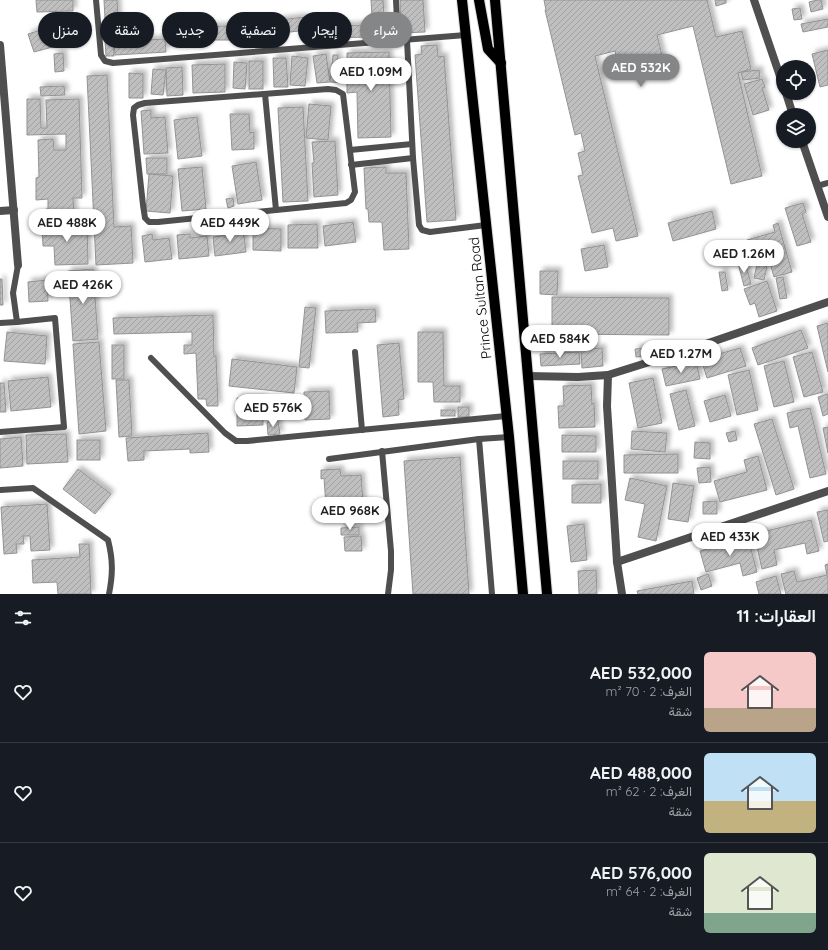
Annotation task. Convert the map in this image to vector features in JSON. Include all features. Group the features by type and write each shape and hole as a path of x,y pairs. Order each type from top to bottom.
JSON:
{"main road":[{"name":"Prince Sultan Road","path":"462,0 509,437 523,594"},
{"path":"479,0 488,49 501,63"},
{"path":"495,0 547,594"}],"street":[{"path":"754,0 776,64"},
{"path":"0,45 18,265"},
{"path":"804,148 828,217"},
{"path":"0,212 14,210"},
{"path":"528,376 608,375 691,349 828,302"},
{"path":"608,375 607,406 617,562 622,594"},
{"path":"617,562 828,491"}],"lane":[{"path":"96,0 101,55 106,62 114,63 360,43"},
{"path":"396,0 397,12"},
{"path":"412,40 466,35"},
{"path":"407,48 412,144 419,225 422,230 430,232 486,225"},
{"path":"328,89 336,90 343,94 354,192 351,200 346,203 149,222 145,218 143,205 133,115 134,108 145,103 265,94 328,89"},
{"path":"265,94 276,210"},
{"path":"350,150 412,144"},
{"path":"351,165 413,158"},
{"path":"818,186 828,183"},
{"path":"17,322 13,293 18,265"},
{"path":"0,323 55,318 64,427 0,432"},
{"path":"356,352 362,430"},
{"path":"151,358 225,433 236,441 506,416"},
{"path":"329,459 479,439 509,437"},
{"path":"479,439 492,594"},
{"path":"382,451 391,551 391,570 388,594"},
{"path":"0,490 33,488 108,540 113,557 112,579 109,594"}],"building":[{"path":"36,0 73,0 73,11 37,12"},
{"path":"104,0 117,0 118,12 105,12"},
{"path":"371,0 383,0 384,12 372,12"},
{"path":"400,0 423,0 425,32 412,33 412,12 400,12"},
{"path":"544,0 707,0 716,37 742,31 751,69 738,73 762,176 731,184 693,26 657,35 665,68 621,78 615,51 595,56 638,236 616,241 613,228 592,233 578,176 583,175 578,153 585,151 581,133 575,135 545,10"},
{"path":"715,0 726,0 726,3 716,6"},
{"path":"821,0 823,9 811,12 809,2"},
{"path":"800,8 802,19 794,20 792,9"},
{"path":"298,18 298,31 290,32 290,19"},
{"path":"828,19 828,27 803,32 801,24"},
{"path":"352,25 360,25 360,37 352,37"},
{"path":"218,26 226,26 226,40 218,40"},
{"path":"38,31 38,48 49,48 34,52 28,34"},
{"path":"162,39 162,48 166,48 166,52 115,55 114,48 154,48 154,40"},
{"path":"437,45 438,57 444,56 456,220 427,222 415,55 422,54 421,46"},
{"path":"106,48 114,48 114,56 106,56"},
{"path":"828,50 828,85 820,87 816,70 816,60 813,60 812,54"},
{"path":"389,52 391,137 358,138 357,92 347,93 347,53"},
{"path":"63,53 64,71 55,72 54,54"},
{"path":"326,54 330,82 317,83 313,56"},
{"path":"333,55 338,55 337,68 346,69 344,83 330,82"},
{"path":"292,56 308,58 305,86 290,85"},
{"path":"273,58 286,58 288,87 274,87"},
{"path":"249,61 263,61 263,89 249,89"},
{"path":"234,62 247,63 245,89 233,88"},
{"path":"225,64 225,92 193,93 192,65"},
{"path":"182,67 183,95 167,96 166,68"},
{"path":"153,69 166,70 163,95 151,94"},
{"path":"759,70 760,78 743,80 741,72"},
{"path":"129,73 143,74 143,98 129,98"},
{"path":"107,75 114,227 131,226 133,263 96,265 87,76"},
{"path":"762,79 765,87 762,88 769,110 753,115 744,84"},
{"path":"64,86 65,95 41,96 40,87"},
{"path":"27,99 40,99 41,128 47,128 46,100 79,99 82,198 73,198 74,214 46,215 46,209 48,209 48,199 36,200 36,178 39,177 38,140 53,139 54,150 66,150 66,134 27,135"},
{"path":"309,104 331,106 328,140 306,138"},
{"path":"303,107 308,201 283,202 278,108"},
{"path":"151,110 151,118 165,117 168,153 144,154 141,111"},
{"path":"230,114 249,114 250,133 254,132 254,149 232,150"},
{"path":"197,117 202,156 178,159 174,120"},
{"path":"335,141 338,195 314,197 312,163 314,163 312,142"},
{"path":"146,158 167,158 167,174 147,174"},
{"path":"256,162 262,200 238,204 232,166"},
{"path":"202,167 206,209 182,211 178,169"},
{"path":"386,167 386,173 406,173 409,249 384,250 382,222 369,222 368,209 366,209 364,168"},
{"path":"149,174 173,176 170,213 146,211"},
{"path":"233,198 234,206 228,208 226,199"},
{"path":"803,203 806,212 802,214 811,242 797,246 785,208"},
{"path":"712,211 716,229 673,241 668,223"},
{"path":"353,222 356,242 325,246 323,226"},
{"path":"87,223 88,264 55,265 54,246 43,246 42,224"},
{"path":"778,223 792,272 774,277 769,260 753,264 747,240 775,232 773,225"},
{"path":"317,224 318,248 288,248 288,225"},
{"path":"243,228 246,252 215,256 213,237 228,235 228,230"},
{"path":"253,228 281,229 281,251 253,250"},
{"path":"152,234 153,240 169,238 172,259 145,262 142,236"},
{"path":"190,234 190,238 207,236 209,256 179,259 177,235"},
{"path":"604,245 608,267 585,271 581,249"},
{"path":"745,261 751,284 744,286 738,263"},
{"path":"757,264 767,266 764,280 754,278"},
{"path":"93,269 98,339 73,341 68,271"},
{"path":"540,271 558,271 557,295 540,294"},
{"path":"719,272 725,272 728,290 722,291"},
{"path":"783,277 787,298 780,299 776,278"},
{"path":"0,279 2,279 3,305 0,305"},
{"path":"47,280 48,301 29,302 28,282"},
{"path":"767,281 777,311 759,317 755,303 750,305 744,289"},
{"path":"552,297 669,298 669,335 552,334"},
{"path":"305,307 316,308 309,368 299,367"},
{"path":"375,309 376,322 357,323 358,332 326,333 325,311"},
{"path":"213,315 214,356 216,356 218,406 207,406 206,399 198,399 196,353 184,354 184,345 192,345 192,332 114,334 113,318"},
{"path":"828,323 828,372 817,326"},
{"path":"801,330 808,348 758,365 752,348"},
{"path":"7,332 47,336 45,364 4,361"},
{"path":"418,332 443,332 444,386 460,386 460,402 434,402 433,382 418,382"},
{"path":"99,342 106,431 79,434 73,344"},
{"path":"399,343 404,399 398,400 399,415 383,417 377,345"},
{"path":"112,345 124,345 124,379 112,379"},
{"path":"658,347 659,355 636,357 635,349"},
{"path":"602,348 603,366 582,368 581,349"},
{"path":"740,348 746,366 707,378 701,359"},
{"path":"579,352 580,364 541,366 540,354"},
{"path":"812,352 823,392 804,397 793,357"},
{"path":"232,359 297,367 294,393 229,386"},
{"path":"784,361 794,402 774,407 764,366"},
{"path":"696,362 700,379 666,386 662,369"},
{"path":"749,370 758,410 737,415 728,375"},
{"path":"48,377 51,407 11,411 8,381"},
{"path":"653,378 662,423 638,428 629,383"},
{"path":"116,380 129,380 132,436 119,437"},
{"path":"0,383 4,383 6,412 0,412"},
{"path":"591,385 592,404 594,403 595,427 559,428 558,406 564,406 563,386"},
{"path":"686,390 695,426 679,430 670,394"},
{"path":"329,391 330,419 305,420 304,392"},
{"path":"828,394 828,414 823,416 818,397"},
{"path":"725,395 731,416 710,422 704,401"},
{"path":"237,398 263,398 263,425 237,426"},
{"path":"458,407 469,407 469,417 458,417"},
{"path":"810,408 826,474 810,478 798,426 790,428 787,413"},
{"path":"441,410 455,410 455,416 441,416"},
{"path":"772,419 794,489 776,495 754,424"},
{"path":"278,421 280,434 268,435 267,422"},
{"path":"828,427 828,453 823,428"},
{"path":"632,431 667,433 665,452 631,449"},
{"path":"735,431 737,440 729,442 726,433"},
{"path":"208,433 209,452 190,453 190,449 144,451 144,460 128,461 126,438"},
{"path":"66,434 68,462 27,464 26,435"},
{"path":"562,435 596,436 596,452 562,452"},
{"path":"21,437 23,466 0,468 0,439"},
{"path":"77,440 100,440 100,460 77,460"},
{"path":"695,442 710,443 710,459 694,458"},
{"path":"678,454 678,473 624,473 624,455"},
{"path":"758,456 767,490 720,502 714,481 747,472 744,460"},
{"path":"460,457 469,594 413,594 404,461"},
{"path":"563,461 598,461 598,479 563,479"},
{"path":"710,467 711,482 699,483 697,468"},
{"path":"78,469 111,494 95,514 63,489"},
{"path":"340,469 341,476 361,475 364,517 327,520 324,478 321,479 321,470"},
{"path":"630,478 667,486 656,541 638,537 645,504 625,500"},
{"path":"673,483 694,486 688,522 668,519"},
{"path":"601,484 601,503 572,503 572,485"},
{"path":"717,501 717,514 703,514 703,502"},
{"path":"47,504 50,550 31,551 30,536 23,536 24,544 16,544 17,553 4,554 1,507"},
{"path":"828,510 828,541 824,542 817,512"},
{"path":"811,520 819,551 807,554 805,543 774,550 777,565 762,569 754,534"},
{"path":"584,524 587,560 571,562 567,526"},
{"path":"359,527 359,535 341,535 341,528"},
{"path":"361,536 362,551 345,551 344,537"},
{"path":"748,538 757,572 743,576 740,563 706,572 700,551"},
{"path":"79,544 89,544 91,594 58,594 57,582 33,583 32,560 80,557"},
{"path":"828,564 828,594 786,594 781,574 794,571 797,582 827,575 825,565"},
{"path":"596,570 597,594 579,594 578,571"},
{"path":"708,574 712,586 701,590 697,578"},
{"path":"776,576 781,594 759,594 756,582"},
{"path":"692,581 694,594 638,594 637,591"}]}
